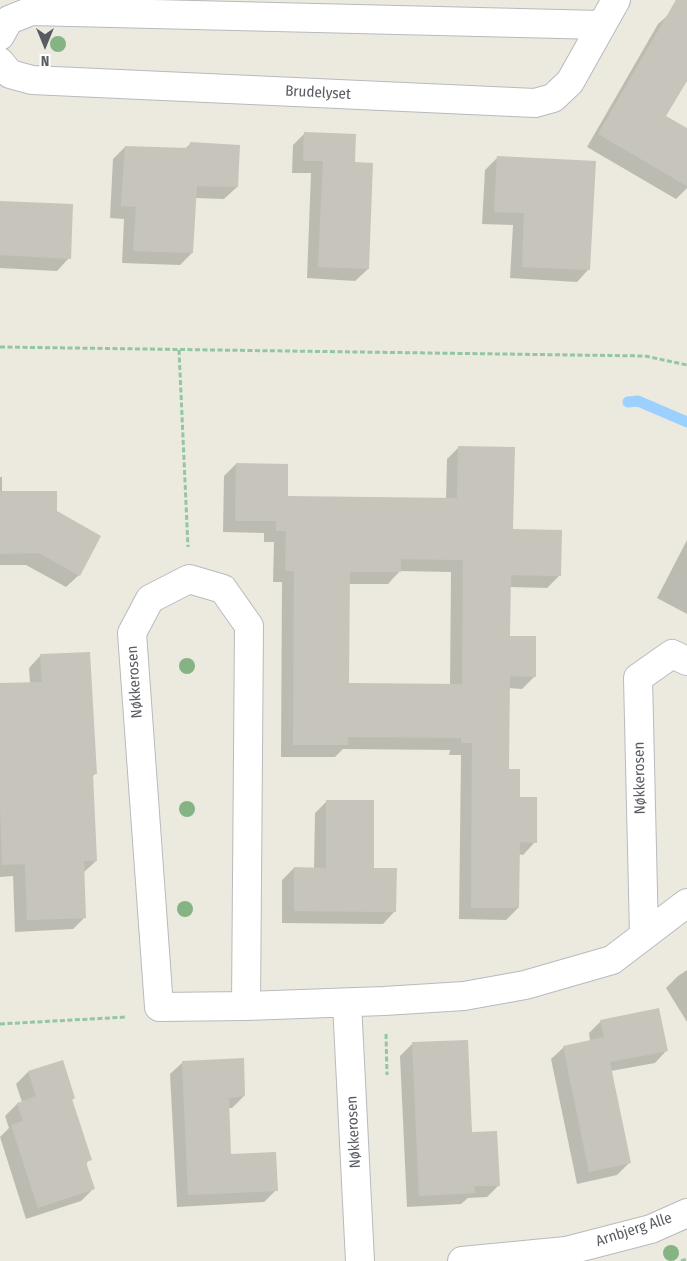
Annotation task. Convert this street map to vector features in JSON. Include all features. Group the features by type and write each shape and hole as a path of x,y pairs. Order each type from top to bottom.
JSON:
{"street":[{"name":"Brudelyset","path":"0,62 10,74 32,80 534,103 553,98 570,82 616,0"},
{"path":"0,36 9,20 31,11 601,25"},
{"path":"189,579 223,589 248,626 246,1006"},
{"name":"Nøkkerosen","path":"159,1007 132,633 150,599 189,579"},
{"name":"Nøkkerosen","path":"644,935 638,678 672,654 687,661"},
{"path":"159,1007 246,1006 464,996 525,985 612,960 687,903"},
{"name":"Nøkkerosen","path":"347,1002 360,1261"},
{"name":"Arnbjerg Alle","path":"462,1261 566,1251 651,1229 687,1213"}],"path":[{"path":"0,347 645,356 687,365"},
{"path":"179,350 189,579"},
{"path":"0,1024 130,1017 159,1007"},
{"path":"681,1261 687,1259"}],"building":[{"path":"676,0 687,0 687,81 666,116 687,128 687,186 598,134"},
{"path":"304,132 356,134 355,162 373,163 369,269 318,267 323,161 303,161"},
{"path":"190,142 240,145 238,187 197,186 193,253 133,251 136,207 121,206 125,146 189,148"},
{"path":"497,156 596,161 590,270 522,267 524,213 494,212"},
{"path":"0,201 73,204 71,259 0,255"},
{"path":"458,446 515,447 513,529 562,530 561,576 511,575 510,636 536,636 536,677 510,676 509,769 520,769 520,797 537,797 537,843 520,842 519,908 471,908 472,743 461,743 461,738 348,737 348,745 293,745 294,571 285,571 286,531 276,531 276,521 235,521 236,463 288,464 288,496 457,498","holes":["401,559 463,560 462,684 349,683 350,572 401,572"]},
{"path":"0,491 57,491 57,511 101,536 80,576 39,553 0,554"},
{"path":"90,652 97,774 93,774 97,861 84,861 86,918 27,920 25,864 2,865 0,683 42,682 40,654"},
{"path":"326,800 374,800 374,868 397,868 396,912 294,911 294,867 326,868"},
{"path":"659,1008 668,1051 610,1062 631,1163 589,1172 563,1046 604,1037 600,1020"},
{"path":"468,1040 472,1132 497,1131 500,1186 474,1186 475,1193 419,1196 412,1042"},
{"path":"244,1058 245,1096 229,1098 231,1154 276,1152 278,1191 188,1195 182,1061"},
{"path":"63,1060 75,1098 72,1099 92,1160 86,1162 95,1189 38,1208 11,1125 23,1121 17,1103 36,1096 28,1071"}],"waterway":[{"path":"628,402 638,401 687,422"}]}
